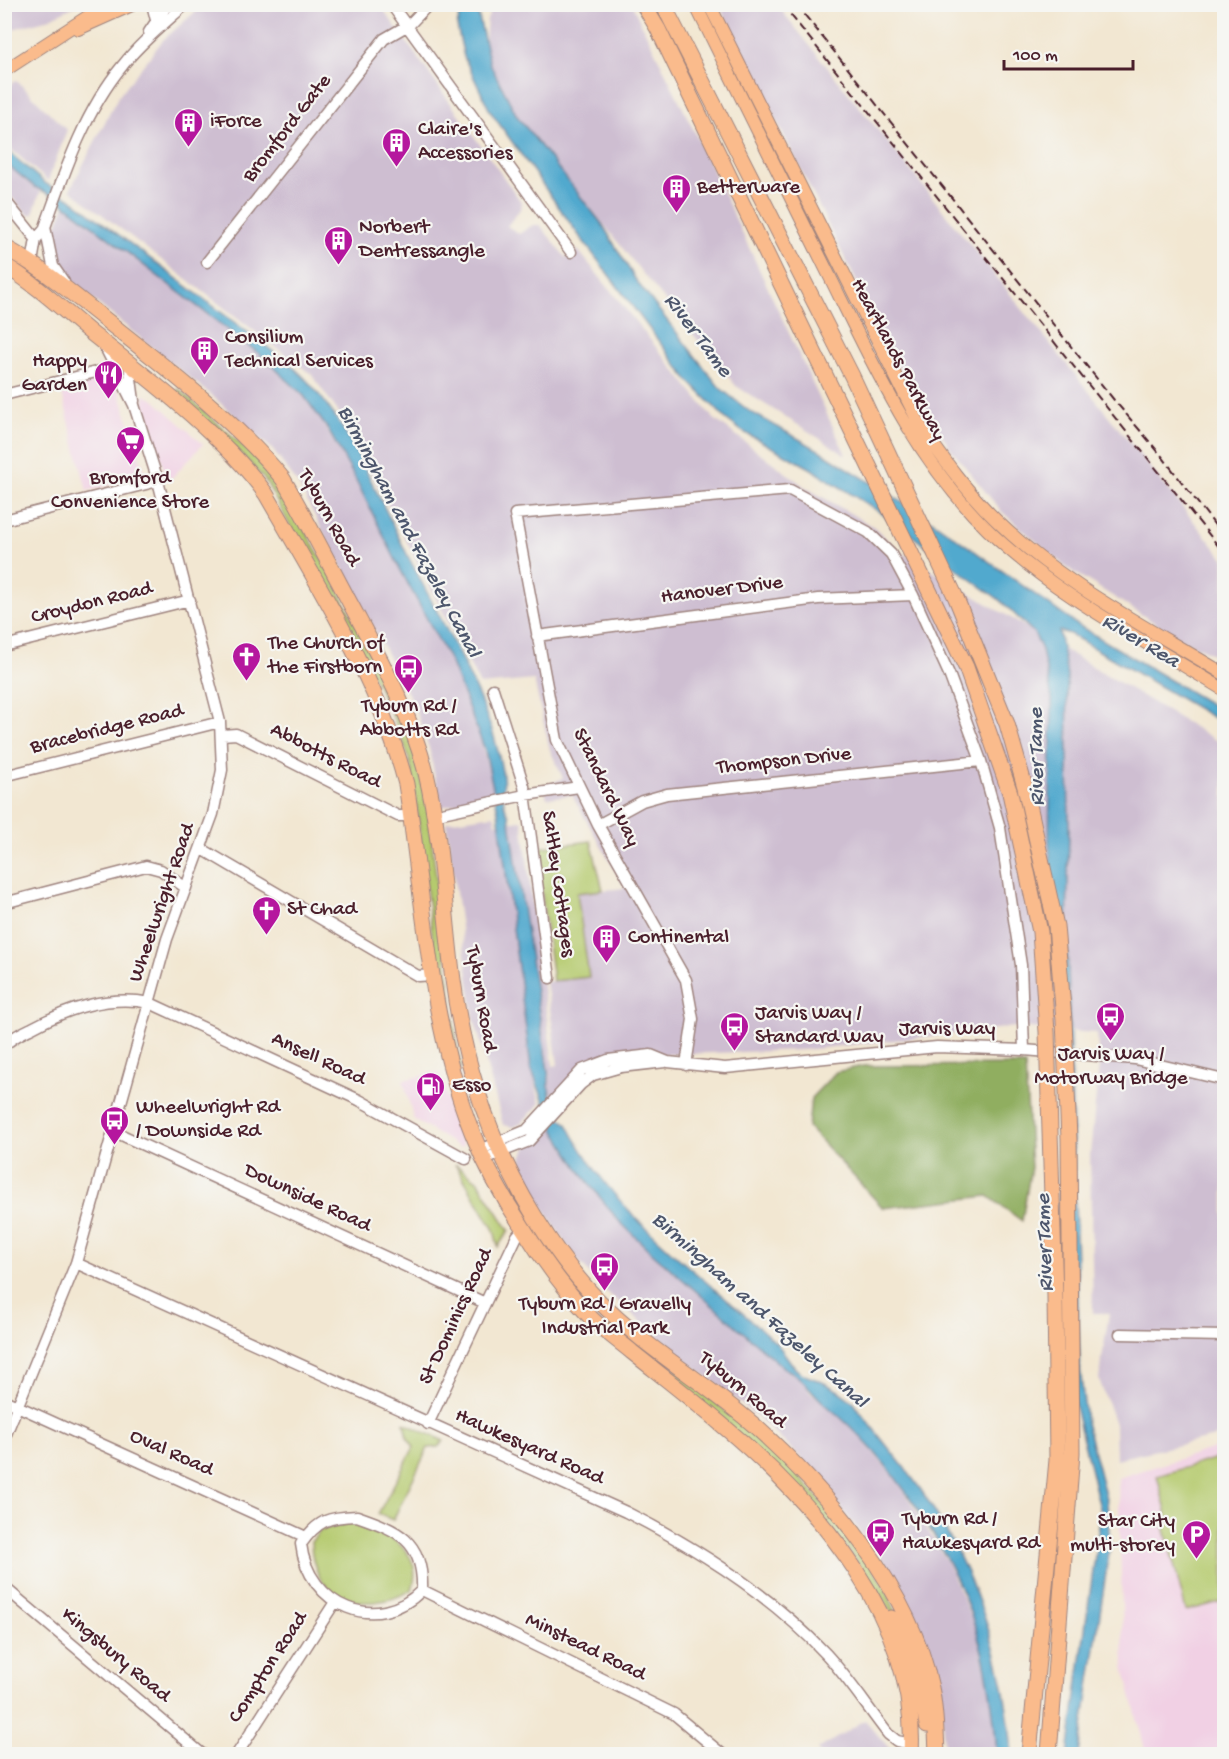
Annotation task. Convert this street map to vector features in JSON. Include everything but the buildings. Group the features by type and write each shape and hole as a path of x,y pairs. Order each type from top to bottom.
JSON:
{"highway":[{"path":"643,4 663,40 906,538 966,668 1010,793 1040,932 1047,1032 1055,1296 1057,1460 1029,1755"},
{"path":"663,4 852,376 956,598 1007,724 1026,787 1056,926 1064,1020 1069,1139 1072,1453 1049,1755"},
{"name":"Tyburn Road","path":"4,248 32,263 181,382 266,458 283,479 399,693 417,742 433,815 453,982 462,1032 484,1116 508,1169 563,1259 597,1300 754,1426 798,1468 864,1548 893,1590 924,1662 935,1714 937,1755"},
{"path":"32,263 35,276 80,316 97,337"},
{"name":"Tyburn Road","path":"4,265 30,282 97,337 122,365 152,383 249,470 266,494 378,701 398,751 411,816 433,975 450,1059 482,1154 523,1229 594,1320 723,1426 777,1475 815,1518 865,1584 891,1637 908,1707 911,1749"},
{"path":"81,301 96,320 125,346 122,365"},
{"path":"865,1584 897,1625 909,1650 918,1676 929,1755"}],"main road":[{"path":"8,64 61,36 107,4"},
{"path":"61,36 109,18 134,4"},
{"name":"Heartlands Parkway","path":"695,4 892,400 936,471 962,503 1017,556 1078,600 1224,690"},
{"name":"Heartlands Parkway","path":"709,4 921,427 947,464 996,521 1051,566 1224,674"}],"street":[{"path":"152,4 156,20"},
{"path":"144,40 168,4"},
{"path":"32,263 36,239 45,227 62,179 89,117 121,66 144,40 186,4"},
{"path":"391,4 571,252"},
{"name":"Bromford Gate","path":"207,262 384,39 410,24 429,4"},
{"path":"4,199 23,219 36,239"},
{"path":"45,227 53,266 81,301"},
{"path":"4,395 122,365"},
{"name":"Wheelwright Road","path":"122,365 134,390 134,405"},
{"name":"Wheelwright Road","path":"4,1439 76,1263 167,939 202,849 218,795 222,770 220,722 190,600 158,481 122,365"},
{"path":"134,390 144,383 152,383"},
{"path":"4,520 158,481"},
{"name":"Standard Way","path":"686,1065 693,1019 686,980 598,825 557,740 515,514 790,490 868,532 891,554 913,595"},
{"path":"913,595 949,674 981,761 1000,828 1022,964 1024,1050"},
{"name":"Hanover Drive","path":"537,636 795,602 913,595"},
{"name":"Croydon Road","path":"4,646 190,600"},
{"name":"Saltley Cottages","path":"493,689 525,795 550,978"},
{"name":"Bracebridge Road","path":"4,776 220,722"},
{"name":"Abbotts Road","path":"222,735 236,734 398,816 411,816"},
{"name":"Thompson Drive","path":"598,825 642,801 667,794 981,761"},
{"path":"525,795 579,787"},
{"name":"Saltley Cottages","path":"433,815 525,795"},
{"path":"202,849 418,976 433,975"},
{"path":"4,903 146,866 161,870 186,888"},
{"name":"Ansell Road","path":"4,1046 13,1038 69,1010 113,1000 132,999 150,1003 359,1100 466,1159"},
{"name":"Jarvis Way","path":"498,1148 515,1135 539,1126 562,1097 593,1075 621,1067 668,1062 725,1068 937,1047 1024,1050 1135,1059 1224,1080"},
{"path":"484,1116 498,1129 515,1135"},
{"path":"508,1169 517,1153 539,1126"},
{"name":"Downside Road","path":"113,1131 485,1303"},
{"path":"482,1154 529,1141"},
{"name":"St Dominics Road","path":"428,1424 517,1236 523,1229"},
{"name":"Hawkesyard Road","path":"76,1263 626,1512 712,1559 825,1653 888,1734 911,1749"},
{"path":"1120,1334 1224,1336"},
{"name":"Oval Road","path":"4,1400 306,1537"},
{"path":"357,1516 392,1528 402,1534 411,1546 423,1580 422,1590 405,1604 378,1612 363,1611 335,1602 321,1591 306,1569 301,1544 306,1537 311,1529 320,1523 338,1517 357,1516"},
{"name":"Kingsbury Road","path":"4,1587 202,1755"},
{"name":"Minstead Road","path":"422,1590 674,1714 722,1755"},
{"name":"Compton Road","path":"237,1755 335,1602"}],"shaded area":[{"path":"4,5 77,5 46,20 5,29"},
{"path":"203,5 380,5 522,203 521,208 507,226 519,234 533,225 540,225 566,258 578,250 713,418 805,487 874,527 899,551 1224,745 1224,1435 1116,1459 1115,1424 1099,1379 1109,1313 1093,1313 1090,1155 1099,1065 1097,1033 1015,1027 804,1050 652,1055 608,1059 554,1100 549,1088 550,1075 547,1067 532,1068 540,1104 514,1127 503,1125 474,1018 446,822 494,815 496,823 522,820 553,1066 558,1065 546,982 589,976 577,893 625,888 572,795 547,798 544,787 563,778 550,750 534,680 480,685 346,423 311,374 70,190 118,97 163,40"},
{"path":"493,5 632,5 701,145 846,455 736,386 517,116 490,64 485,43 487,20"},
{"path":"719,5 777,5 1224,559 1224,659 1182,640 1066,567 1001,511 951,449 899,367"},
{"path":"16,80 67,130 48,181 5,144 5,90"},
{"path":"5,163 41,190 33,214 28,215 5,190"},
{"path":"65,205 262,356 312,405 355,478 401,571 451,663 475,718 497,802 493,796 441,807 429,748 414,705 298,484 272,449 210,394 63,273 56,227"},
{"path":"114,375 144,470 137,478 87,491 61,390"},
{"path":"144,395 153,399 203,444 168,482 144,404"},
{"name":"Esso","path":"439,1072 463,1145 461,1148 414,1120 403,1080"},
{"path":"550,1120 561,1142 584,1177 618,1220 664,1264 784,1368 804,1381 809,1391 849,1424 899,1483 947,1562 976,1629 993,1705 997,1754 945,1754 941,1710 931,1657 915,1619 890,1569 800,1457 760,1419 676,1352 600,1286 569,1249 518,1167 529,1141"},
{"path":"1224,1445 1224,1754 1146,1754 1124,1667 1118,1478"},
{"path":"865,1720 894,1754 820,1754 817,1750"}],"green space":[{"path":"179,389 270,470 331,575 410,734 428,811 457,1047 463,1071 454,1054 438,978 415,793 411,767 401,736 378,686 265,480 242,455 175,393"},
{"path":"591,841 603,890 577,893 589,977 553,981 536,848"},
{"path":"1025,1065 1031,1167 1022,1221 988,1196 883,1208 808,1127 811,1098 836,1072 863,1066"},
{"path":"455,1164 477,1180 509,1230 498,1247 494,1230"},
{"path":"572,1282 791,1466 857,1544 887,1591 903,1630 875,1586 825,1519 608,1325"},
{"path":"404,1423 444,1441 438,1447 428,1448 393,1520 378,1514 414,1447 407,1437"},
{"name":"Star City multi-storey","path":"1224,1456 1224,1601 1186,1611 1162,1518 1167,1515 1157,1476"},
{"path":"352,1522 388,1536 407,1553 413,1564 415,1576 412,1590 377,1602 360,1602 344,1598 331,1590 321,1578 314,1562 311,1542 321,1530"}],"water":[{"path":"462,5 476,5 490,64 517,116 602,224 637,282 720,388 749,411 822,452 937,524 1076,624 1224,712 1224,724 1070,634 1059,631 1067,675 1069,829 1067,934 1080,1367 1086,1422 1107,1502 1110,1546 1079,1754 1068,1754 1101,1512 1074,1403 1064,1261 1058,993 1049,841 1052,699 1042,650 1034,633 1001,601 878,511 810,468 742,431 726,419 688,380 578,234 490,111 464,57 457,26"},
{"path":"4,148 45,183 74,201 287,362 307,380 341,426 357,452 463,662 493,733 503,776 504,801 509,815 549,1090 556,1109 587,1158 634,1216 687,1266 773,1340 793,1366 804,1375 842,1393 854,1403 921,1490 957,1552 984,1616 1002,1684 1012,1754 997,1754 984,1660 965,1598 934,1536 895,1477 850,1426 801,1379 784,1368 618,1220 584,1177 555,1131 531,1068 498,811 485,750 451,663 327,428 304,396 262,356 55,197 35,187 5,163"}],"railway":[{"path":"782,4 1224,553"},
{"path":"796,4 1114,400 1161,455 1224,537"}],"place":[{"name":"iForce","path":"189,148"},
{"name":"Claire's Accessories","path":"397,168"},
{"name":"Betterware","path":"676,214"},
{"name":"Norbert Dentressangle","path":"338,266"},
{"name":"Consilium Technical Services","path":"204,376"},
{"name":"Happy Garden","path":"108,400"},
{"name":"Bromford Convenience Store","path":"130,466"},
{"name":"The Church of the Firstborn","path":"247,682"},
{"name":"Tyburn Rd / Abbotts Rd","path":"409,694"},
{"name":"St Chad","path":"266,936"},
{"name":"Continental","path":"607,964"},
{"name":"Jarvis Way / Motorway Bridge","path":"1111,1042"},
{"name":"Jarvis Way / Standard Way","path":"734,1052"},
{"name":"Esso","path":"431,1112"},
{"name":"Wheelwright Rd / Downside Rd","path":"115,1146"},
{"name":"Tyburn Rd / Gravelly Industrial Park","path":"605,1292"},
{"name":"Tyburn Rd / Hawkesyard Rd","path":"881,1558"},
{"name":"Star City multi-storey","path":"1196,1560"}],"water label":[{"name":"River Tame","path":"697,336"},
{"name":"Birmingham and Fazeley Canal","path":"408,532"},
{"name":"River Rea","path":"1140,642"},
{"name":"River Tame","path":"1038,757"},
{"name":"River Tame","path":"1046,1243"},
{"name":"Birmingham and Fazeley Canal","path":"759,1311"}]}
